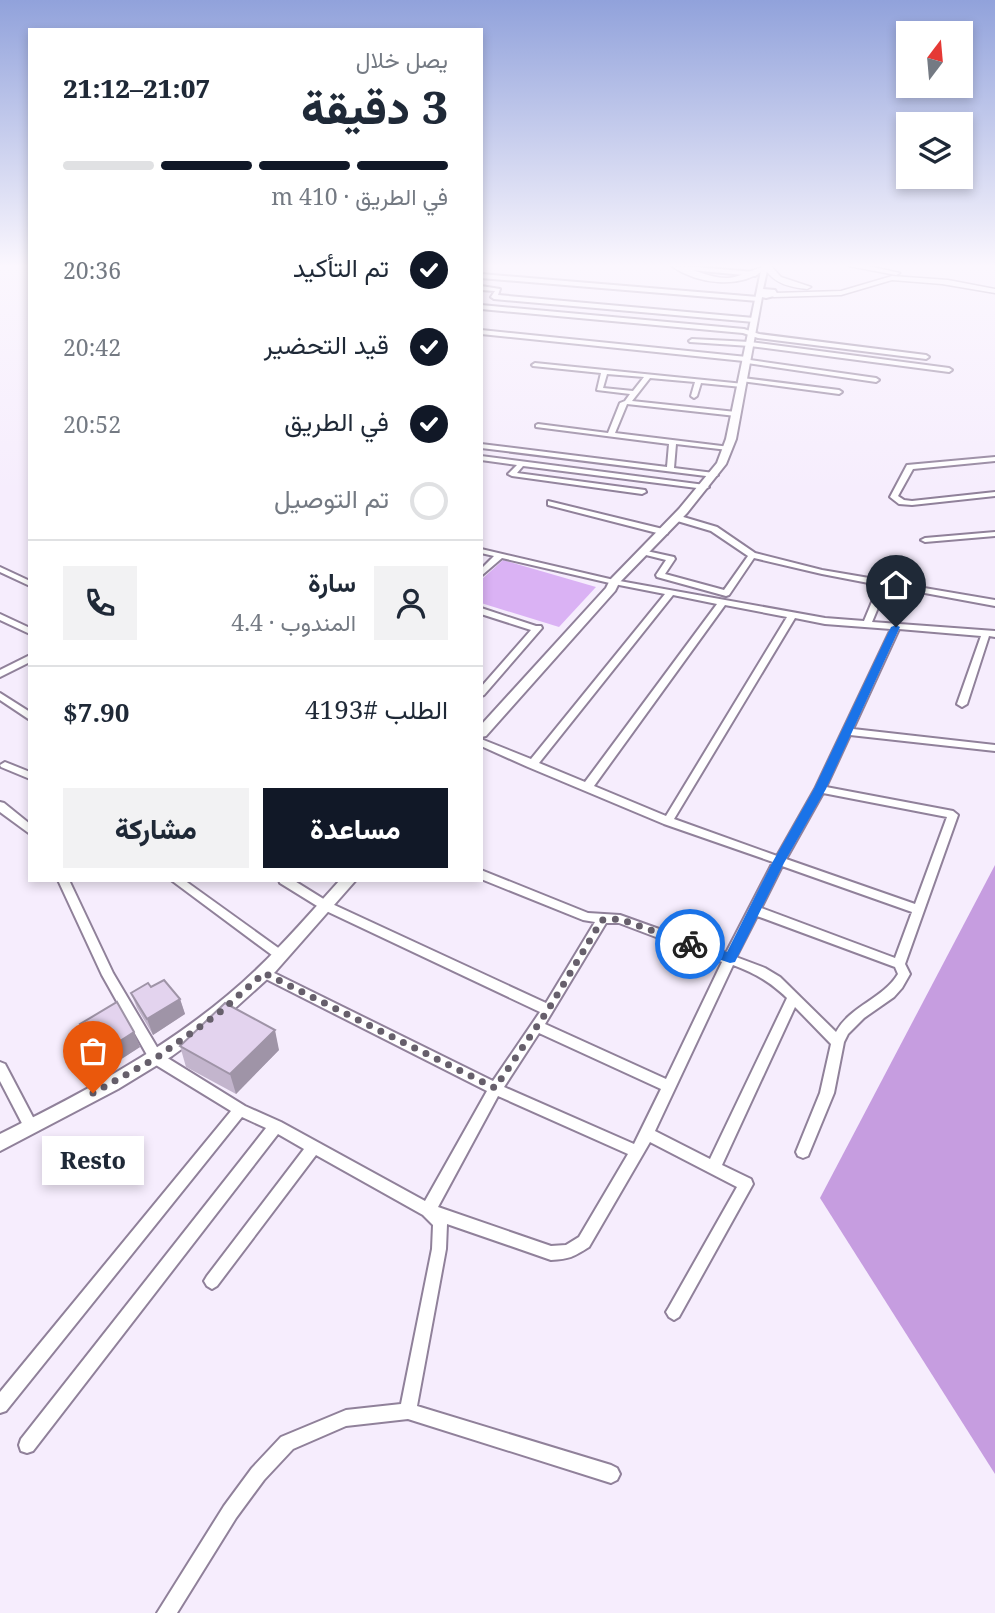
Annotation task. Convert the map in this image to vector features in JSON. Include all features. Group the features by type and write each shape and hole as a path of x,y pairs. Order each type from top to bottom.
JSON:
{"main road":[{"path":"483,731 611,589 614,582 664,532 714,475 728,448 751,341"},
{"path":"0,1143 156,1058 219,1013 264,973 347,882"}],"street":[{"path":"569,341 747,360 876,380"},
{"path":"766,341 949,370"},
{"path":"773,341 926,357"},
{"path":"535,365 839,392"},
{"path":"605,371 598,389 635,393"},
{"path":"611,435 623,403 627,402 648,376"},
{"path":"694,397 699,381"},
{"path":"627,402 736,414"},
{"path":"538,426 728,448"},
{"path":"670,469 673,442"},
{"path":"483,446 714,475"},
{"path":"533,452 512,474 642,492"},
{"path":"483,458 705,487"},
{"path":"995,459 910,467 894,498 912,503 995,494"},
{"path":"581,484 603,461"},
{"path":"551,503 664,532"},
{"path":"677,518 714,529 752,555 822,572 885,581 995,603"},
{"path":"925,540 995,534"},
{"path":"483,551 614,582 792,616 991,634 962,704"},
{"path":"645,552 671,559 660,575 726,593 752,555"},
{"path":"483,572 500,555"},
{"path":"0,569 28,583"},
{"path":"867,624 885,581"},
{"path":"696,598 703,587"},
{"path":"532,765 670,593"},
{"path":"588,786 722,603"},
{"path":"483,612 537,628 484,686"},
{"path":"668,821 792,616"},
{"path":"0,617 28,630"},
{"path":"64,882 108,975 156,1058 240,1110 276,1126 428,1210 551,1253 568,1252 584,1242 647,1134 730,958 848,732 896,627"},
{"path":"0,674 27,662"},
{"path":"0,696 28,716"},
{"path":"848,732 995,748"},
{"path":"483,742 668,821 778,863 918,910"},
{"path":"5,765 28,775"},
{"path":"820,789 953,815 899,964"},
{"path":"0,806 28,828"},
{"path":"483,875 587,917 620,919 730,958 776,980 838,1042"},
{"path":"178,882 280,955"},
{"path":"287,882 326,906 548,1010"},
{"path":"756,911 899,964 904,974 886,996 845,1024 838,1042 827,1093 803,1152"},
{"path":"428,1210 495,1088 548,1010 602,920"},
{"path":"264,973 495,1088 636,1151"},
{"path":"713,1168 793,998"},
{"path":"537,1026 668,1086"},
{"path":"0,1068 31,1127"},
{"path":"0,1405 240,1110"},
{"path":"27,1445 276,1126"},
{"path":"647,1134 746,1184 674,1312"},
{"path":"212,1281 313,1148"},
{"path":"408,1410 439,1249 440,1223 428,1210"},
{"path":"166,1613 230,1512 287,1443 346,1418 408,1410 611,1474"}],"shaded area":[{"path":"503,560 596,587 559,627 483,604 483,578"},
{"path":"995,865 995,1474 820,1198"}],"building":[{"path":"164,980 180,999 147,1019 131,993 148,983 151,987"},
{"path":"117,1002 134,1032 103,1052 80,1024"},
{"path":"225,1003 275,1030 230,1074 180,1046"}],"way so far":[{"path":"93,1093 156,1058 219,1013 264,973 495,1088 548,1010 602,920 620,919 690,944"}],"place":[{"name":"Resto","path":"93,1093"}],"route":[{"path":"690,944 730,958 778,863 820,789 896,627"}]}
